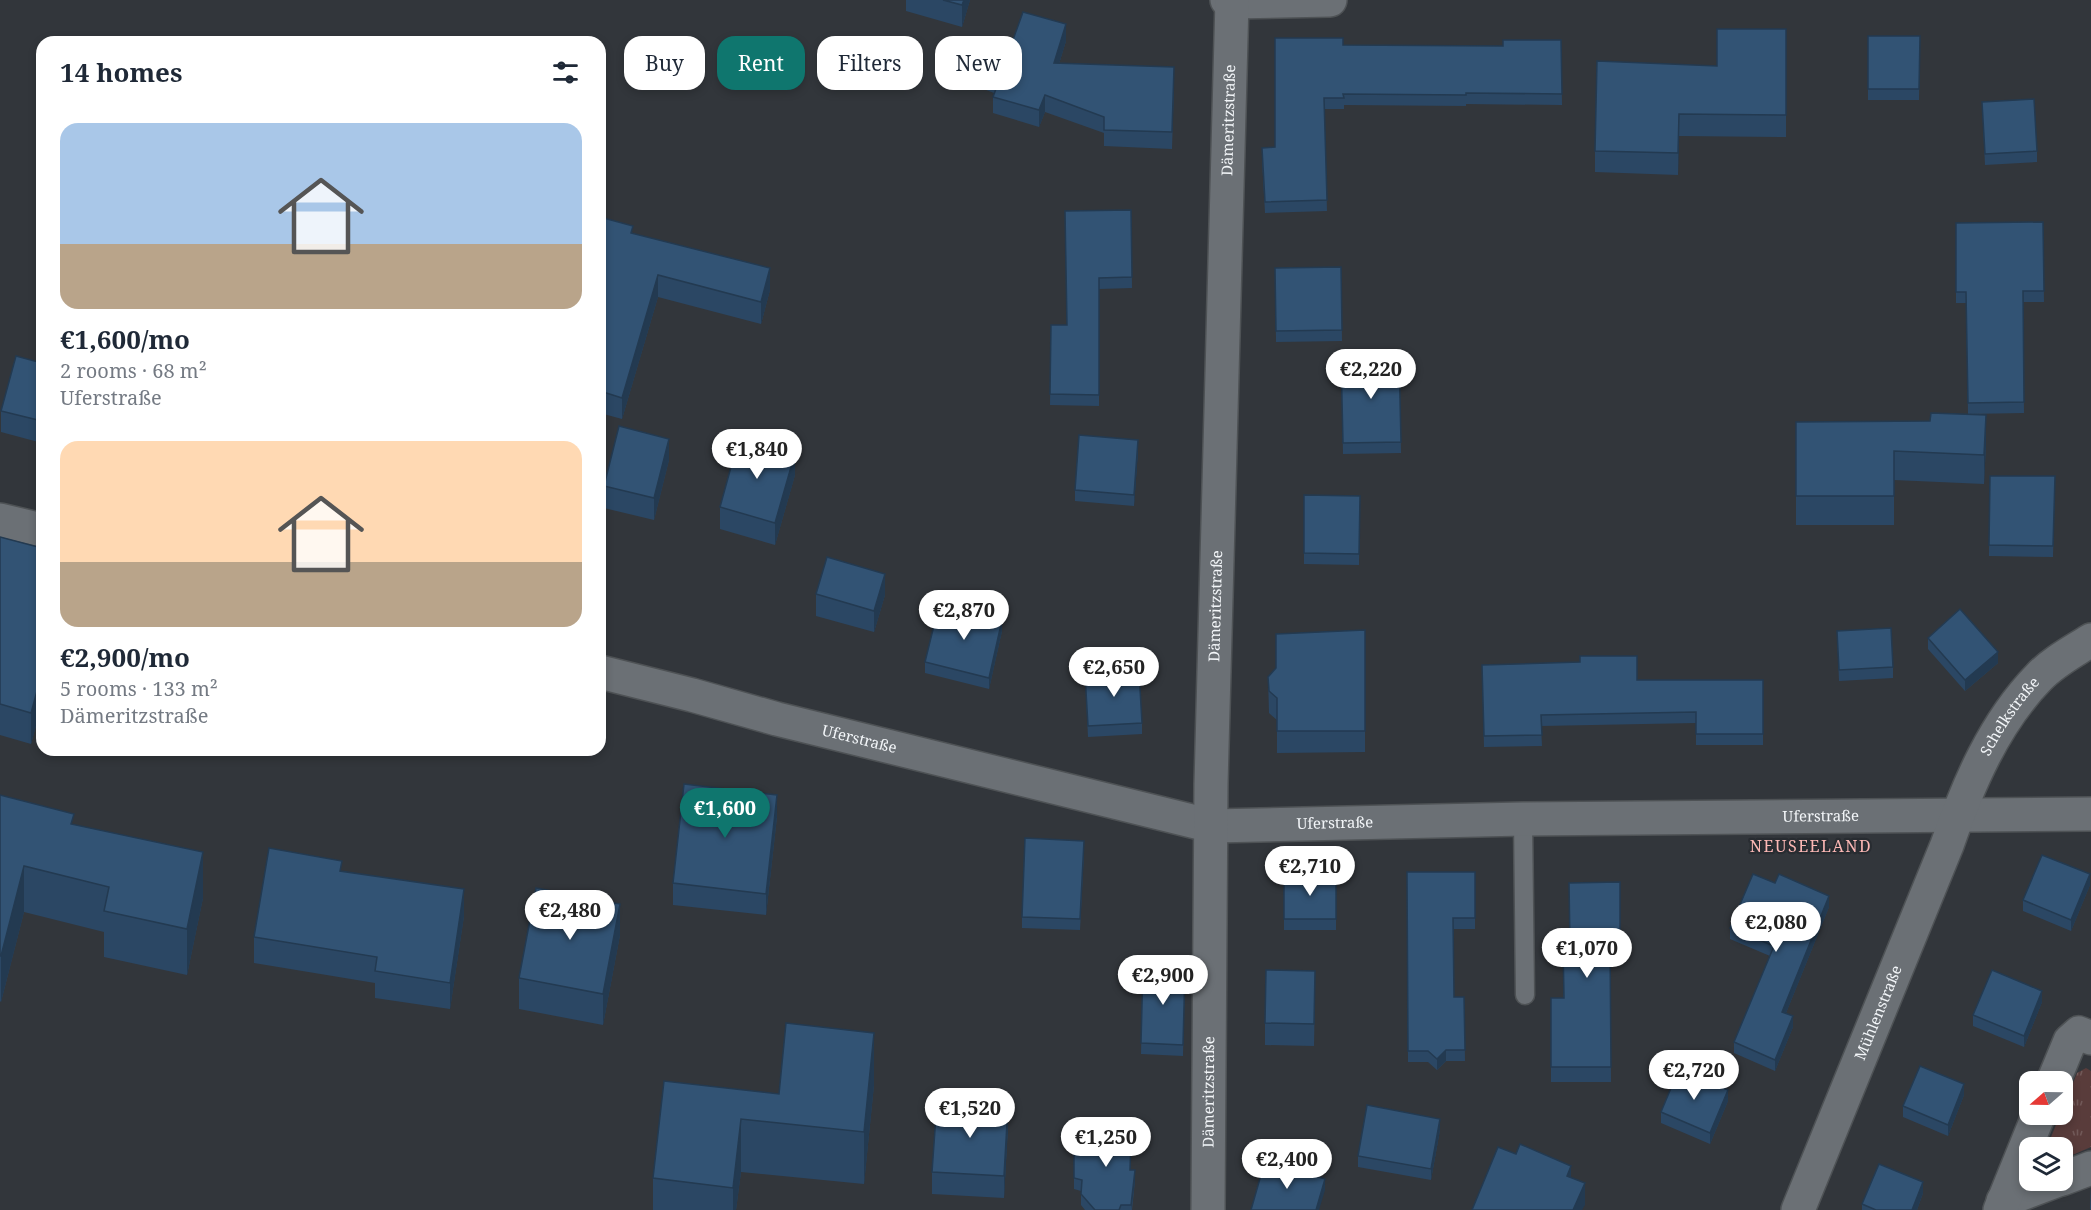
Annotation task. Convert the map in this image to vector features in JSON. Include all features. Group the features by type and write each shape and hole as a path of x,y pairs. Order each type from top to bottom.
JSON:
{"street":[{"path":"1230,1 1330,0"},
{"name":"Dämeritzstraße","path":"1208,1210 1211,784 1230,1"},
{"path":"0,520 36,529"},
{"name":"Schelkstraße","path":"1958,815 1989,745 2014,707 2040,676 2091,640"},
{"name":"Uferstraße","path":"606,674 777,719 1212,826 1522,819 2091,814"},
{"name":"Mühlenstraße","path":"1798,1210 1958,815"},
{"path":"2058,1071 2070,1041 2079,1033 2091,1038"},
{"path":"2001,1206 2034,1125"},
{"path":"2073,1175 2091,1168"},
{"path":"2001,1206 2034,1191"}],"lane":[{"path":"1522,819 1525,995"}],"green space":[{"path":"2086,1068 2091,1071 2091,1147 2073,1155 2073,1137 2051,1137 2056,1125 2073,1125 2073,1083 2077,1073"}],"building":[{"path":"943,0 964,0 962,5"},
{"path":"1023,12 1066,24 1054,63 1174,67 1172,132 1104,130 1104,117 1045,95 1039,110 993,97 996,90 1022,90 1022,36 1014,36"},
{"path":"1717,29 1786,29 1786,115 1679,114 1678,153 1595,151 1597,61 1717,66"},
{"path":"1868,36 1920,36 1919,89 1868,89"},
{"path":"1275,38 1343,38 1343,45 1503,46 1503,40 1561,40 1562,94 1343,94 1344,98 1324,98 1327,200 1265,202 1262,148 1275,147"},
{"path":"2034,99 2037,151 1985,154 1982,102"},
{"path":"1131,210 1132,277 1099,278 1099,395 1050,394 1051,325 1067,325 1065,211"},
{"path":"606,219 633,226 631,233 770,268 761,302 658,275 622,398 606,393"},
{"path":"2043,222 2044,291 2023,291 2024,402 1968,403 1966,292 1956,292 1956,223"},
{"path":"1341,267 1342,330 1276,331 1275,268"},
{"path":"16,356 36,361 36,420 1,411"},
{"path":"1399,356 1401,442 1343,443 1341,357"},
{"path":"1931,413 1986,415 1984,455 1894,451 1894,496 1796,496 1796,422 1930,421"},
{"path":"619,426 669,439 654,498 606,486"},
{"path":"1079,435 1138,440 1134,495 1075,490"},
{"path":"739,438 795,453 775,523 720,507"},
{"path":"1990,476 2055,476 2053,546 1989,545"},
{"path":"1304,495 1360,496 1359,554 1304,553"},
{"path":"0,537 36,546 36,695 31,713 0,704"},
{"path":"827,557 885,574 874,611 816,594"},
{"path":"939,605 1002,620 989,678 925,662"},
{"path":"1960,609 1998,652 1965,680 1928,638"},
{"path":"1891,628 1893,667 1839,670 1837,631"},
{"path":"1365,630 1365,731 1277,731 1277,698 1269,691 1268,677 1276,668 1276,634"},
{"path":"1580,656 1637,656 1637,680 1763,680 1763,734 1696,734 1696,712 1541,715 1542,735 1484,736 1482,665 1580,662"},
{"path":"1139,671 1142,723 1088,726 1085,674"},
{"path":"684,784 777,795 766,894 673,883"},
{"path":"0,795 74,814 71,824 203,852 187,929 104,911 109,887 24,866 0,956"},
{"path":"1025,838 1084,841 1080,919 1022,917"},
{"path":"269,848 342,861 340,871 464,889 450,983 375,971 377,957 254,937"},
{"path":"2042,855 2090,874 2071,920 2023,900"},
{"path":"1407,872 1475,872 1475,918 1453,918 1454,997 1464,997 1465,1050 1446,1050 1437,1059 1428,1051 1408,1051"},
{"path":"1284,874 1336,874 1336,919 1284,919"},
{"path":"1753,874 1775,883 1779,874 1829,896 1782,1012 1793,1016 1775,1060 1734,1042 1774,946 1730,928"},
{"path":"1620,882 1620,944 1610,944 1611,1067 1551,1067 1551,998 1564,998 1563,945 1570,944 1569,883"},
{"path":"536,888 620,904 603,994 519,978"},
{"path":"1143,968 1185,969 1183,1045 1141,1043"},
{"path":"1266,970 1315,971 1314,1024 1265,1023"},
{"path":"1992,970 2042,991 2024,1036 1973,1015"},
{"path":"786,1023 874,1033 864,1132 741,1119 733,1188 653,1178 664,1081 779,1094"},
{"path":"1920,1066 1964,1084 1948,1125 1903,1106"},
{"path":"1679,1069 1728,1090 1710,1133 1661,1112"},
{"path":"937,1101 1008,1105 1004,1176 932,1172"},
{"path":"1367,1105 1440,1119 1431,1169 1358,1156"},
{"path":"1126,1126 1125,1138 1131,1139 1130,1170 1135,1170 1131,1205 1121,1205 1119,1210 1095,1210 1081,1194 1082,1180 1074,1178 1074,1150 1086,1148 1088,1127"},
{"path":"1520,1144 1571,1166 1567,1176 1585,1183 1573,1210 1472,1210 1498,1147 1516,1154"},
{"path":"1265,1161 1325,1179 1316,1210 1251,1210"},
{"path":"1879,1164 1923,1182 1912,1210 1876,1210 1862,1204"}],"district":[{"name":"NEUSEELAND","path":"1811,846"}]}
